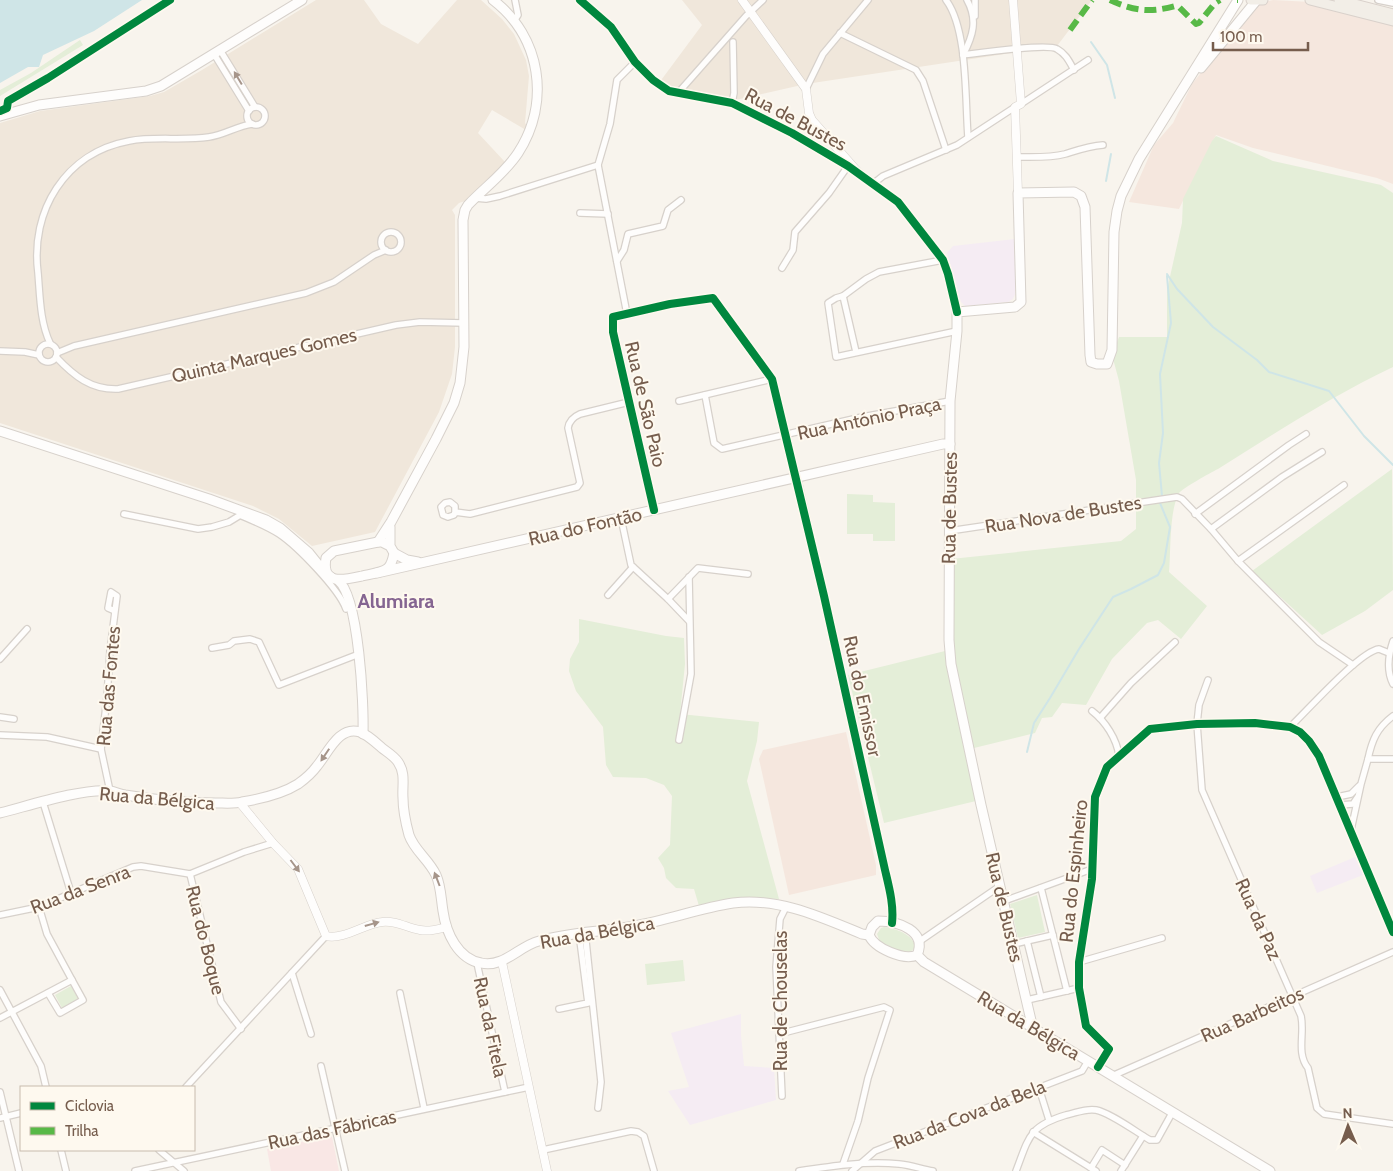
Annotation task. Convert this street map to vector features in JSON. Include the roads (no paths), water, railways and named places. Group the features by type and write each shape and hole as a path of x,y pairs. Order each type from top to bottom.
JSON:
{"main road":[{"path":"0,116 39,105 156,88 302,0"},
{"path":"309,554 319,554 378,542 391,522 454,403 460,383 463,361 464,216 466,208 515,158 533,123 538,94 535,64 525,37 505,9 493,0"},
{"path":"958,312 1015,307 1021,302 1018,193 1074,192 1081,196 1085,207 1091,362 1107,364 1111,356 1112,344 1114,232 1118,204 1134,168 1187,79 1238,0"},
{"path":"1176,100 1220,43 1259,0"},
{"path":"1310,0 1393,21"},
{"path":"1339,0 1393,14"},
{"name":"Rua de Bustes","path":"958,312 950,401 948,631 951,664 1034,1029"},
{"path":"0,432 243,514 266,520 280,528 309,554 325,573 335,579"},
{"name":"Rua do Fontão","path":"335,579 359,577 943,444 950,444"},
{"path":"377,573 390,565 392,550 391,522"},
{"name":"Rua do Fontão","path":"378,542 382,542 407,560 425,561"},
{"path":"334,551 328,556 325,565 326,570 344,587 348,596 360,654 363,734 396,759 399,764 404,782 403,797 412,842 432,868 439,881 447,927 458,950 469,959 478,963"},
{"path":"348,596 353,584 359,577"},
{"name":"Rua da Bélgica","path":"0,813 76,794 110,791 124,795 185,803 240,803 297,785 307,778 336,740 354,731 363,734"},
{"name":"Rua da Bélgica","path":"478,963 492,964 502,962 531,944 582,933 635,926 705,908 735,903 767,903 786,907 869,935 873,943 898,955 908,957 917,955 924,962 1270,1171"},
{"path":"869,935 872,927 878,922 892,923 912,931 920,941 917,955"}],"street":[{"path":"514,21 518,15 515,0"},
{"name":"Rua de Bustes","path":"580,0 611,27 636,62 653,80 669,91 732,103 792,133 848,166 898,202 943,260 958,312"},
{"path":"742,0 806,89 810,117 858,172"},
{"path":"678,93 762,0"},
{"path":"806,89 822,54 868,0"},
{"path":"946,0 951,6 959,28 963,55 968,137"},
{"path":"967,0 975,23"},
{"path":"963,55 973,34 975,0"},
{"path":"1013,0 1017,48 1018,193"},
{"path":"1378,0 1393,3"},
{"path":"840,33 916,70 923,81 946,150"},
{"path":"732,103 734,93 733,42"},
{"path":"963,55 1017,48 1055,48 1067,57 1074,70"},
{"path":"40,350 45,332 37,266 37,239 48,203 54,191 65,177 93,154 122,142 146,139 209,137 241,126 261,124 266,117 263,109 255,107 217,52"},
{"path":"217,52 252,124"},
{"path":"874,183 884,176 946,150 1088,60"},
{"path":"636,62 617,80 610,124 598,165 626,314 670,304 713,298 772,379 797,478"},
{"path":"241,126 255,107"},
{"path":"1017,157 1051,156 1090,146 1103,145"},
{"path":"475,198 486,199 500,196 598,165"},
{"path":"782,268 793,250 795,232 829,193 848,166"},
{"path":"617,261 624,250 628,234 663,226 668,210 680,200"},
{"path":"580,213 608,214"},
{"path":"0,351 25,352 40,350 53,345 74,346 306,293 340,278 374,255 398,248 401,243 399,237 395,233 388,232 383,236 382,244 374,255"},
{"path":"382,244 386,250"},
{"path":"943,260 879,272 843,296 828,303 836,357 957,332"},
{"path":"843,296 856,352"},
{"name":"Rua de São Paio","path":"626,314 613,317 613,332 654,510"},
{"name":"Quinta Marques Gomes","path":"40,350 44,362 56,357 80,380 95,387 118,389 391,326 425,322 464,323"},
{"path":"45,332 53,345 56,357 74,346"},
{"path":"679,401 772,379"},
{"name":"Rua António Praça","path":"705,395 714,443 722,449 862,417 950,401"},
{"path":"455,512 470,514 577,487 580,483 568,428 570,421 574,416 580,414 630,402"},
{"path":"1306,434 1289,444 1195,514 1211,529 1238,561 1319,642 1353,665"},
{"path":"1211,529 1282,477 1322,452"},
{"name":"Rua do Emissor","path":"797,478 885,870 893,914 892,923"},
{"path":"1238,561 1344,485"},
{"name":"Rua Nova de Bustes","path":"949,531 1177,497 1182,499 1195,514"},
{"path":"124,514 198,529 212,528 229,522 243,514 279,534 298,551 336,590 346,609"},
{"path":"621,518 631,565 689,621"},
{"path":"608,595 634,567"},
{"path":"668,599 698,568 748,574"},
{"path":"678,740 691,674 689,577"},
{"name":"Rua das Fontes","path":"110,791 101,749 115,611"},
{"path":"0,659 27,629"},
{"path":"212,648 229,645 234,641 250,639 259,642 279,686 360,654"},
{"path":"1393,641 1389,653 1388,674 1393,684"},
{"path":"1100,718 1136,678 1175,642"},
{"path":"1290,727 1353,665 1375,649 1389,653"},
{"name":"Rua da Paz","path":"1208,680 1199,705 1197,724 1202,790 1303,1022 1301,1048 1304,1063 1308,1068 1317,1108 1320,1113 1393,1124"},
{"path":"1092,711 1100,718 1118,745 1119,756"},
{"path":"1351,831 1372,742 1377,731 1393,716"},
{"path":"0,717 14,719"},
{"name":"Rua do Espinheiro","path":"1098,1067 1109,1048 1086,1026 1080,988 1079,962 1092,869 1096,797 1107,767 1150,729 1197,724 1255,722 1290,727 1300,732 1319,756 1393,932"},
{"path":"0,735 47,737 101,749"},
{"path":"1368,759 1393,759"},
{"path":"1337,797 1351,794 1361,784"},
{"path":"1340,805 1353,804 1358,798"},
{"path":"43,802 71,893"},
{"path":"240,803 273,843 298,869 326,936"},
{"path":"190,874 244,852 273,843"},
{"name":"Rua da Senra","path":"0,915 39,907 133,866 190,874"},
{"path":"1004,901 1092,869"},
{"name":"Rua do Boque","path":"190,874 221,1002 241,1029"},
{"path":"920,941 1000,886"},
{"path":"1041,888 1067,991"},
{"path":"39,907 47,934 83,1000 60,1013 48,993"},
{"name":"Rua de Chouselas","path":"782,1096 776,967 780,919 786,907"},
{"path":"326,936 331,937 376,922 385,921 421,930 447,927"},
{"path":"559,1009 588,1003 582,933"},
{"path":"582,933 601,1082 598,1108"},
{"path":"1014,944 1053,935"},
{"path":"187,1086 326,936"},
{"path":"1079,962 1162,938"},
{"path":"1027,941 1040,997"},
{"name":"Rua Barbeitos","path":"1112,1076 1393,952"},
{"path":"502,962 548,1171"},
{"name":"Rua da Fitela","path":"478,963 506,1092"},
{"path":"292,973 310,1034"},
{"path":"0,1018 72,980"},
{"path":"1028,1000 1080,988"},
{"path":"0,990 41,1066 46,1086"},
{"path":"400,993 424,1108"},
{"path":"779,1034 884,1007 890,1010 868,1078 858,1120 844,1164"},
{"name":"Rua da Cova da Bela","path":"852,1171 875,1151 1082,1070 1088,1061"},
{"path":"321,1066 344,1171"},
{"name":"Rua das Fábricas","path":"139,1171 424,1108 529,1087"},
{"path":"1039,1088 1049,1120"},
{"path":"0,1092 19,1171"},
{"path":"1016,1171 1033,1132 1049,1120 1084,1110 1096,1110 1150,1140 1156,1140 1172,1113"},
{"path":"0,1118 20,1113"},
{"path":"543,1150 630,1131 638,1132 644,1136 654,1171"},
{"path":"1033,1132 1094,1169 1102,1150 1125,1164"},
{"path":"1121,1171 1143,1136"},
{"path":"61,1151 66,1171"},
{"path":"160,1151 184,1171"},
{"path":"799,1171 844,1164 900,1164 929,1171"},
{"path":"865,1171 866,1164"}],"waterway":[{"path":"1091,42 1107,65 1115,98"},
{"path":"1106,181 1111,154"},
{"path":"1167,274 1177,289 1213,327 1257,360 1269,372 1329,391 1364,436 1393,465"},
{"path":"1162,496 1159,463 1163,433 1160,374 1171,323 1167,276"},
{"path":"1027,752 1034,723 1113,597 1158,575 1164,563 1170,527 1160,503"}],"district":[{"name":"Alumiara","path":"396,601"}]}
